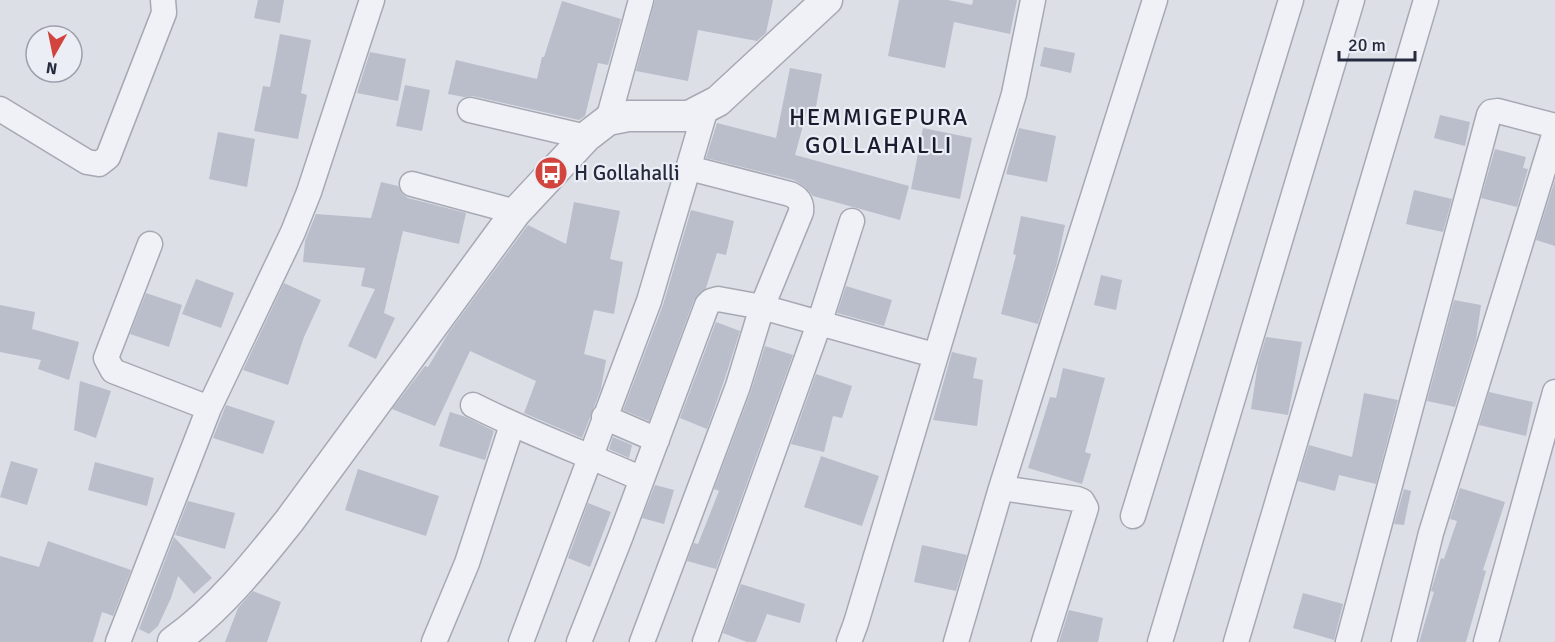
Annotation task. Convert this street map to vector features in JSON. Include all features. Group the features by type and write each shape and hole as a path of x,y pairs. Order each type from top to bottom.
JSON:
{"street":[{"path":"0,109 87,162 99,164 108,157 164,13 163,0"},
{"path":"118,642 209,408 293,232 309,192 372,0"},
{"path":"597,129 641,0"},
{"path":"173,642 210,613 260,559 516,212 597,129 627,116 689,116 706,108 718,100 827,0"},
{"path":"849,642 1014,94 1033,0"},
{"path":"956,642 1001,488 1155,0"},
{"path":"1133,516 1291,0"},
{"path":"1160,642 1352,0"},
{"path":"1236,642 1426,0"},
{"path":"521,642 649,302 706,108"},
{"path":"470,110 597,129"},
{"path":"1348,642 1489,116 1491,112 1498,111 1555,126"},
{"path":"1404,642 1431,533 1555,132"},
{"path":"642,642 738,386 762,307 802,205 797,197 790,194 689,168"},
{"path":"412,184 516,212"},
{"path":"705,642 819,324 852,221"},
{"path":"150,244 106,358 113,371 209,408"},
{"path":"579,642 707,305 711,301 717,299 762,307 934,355"},
{"path":"1486,642 1555,392"},
{"path":"473,405 512,425 642,479"},
{"path":"604,417 657,440"},
{"path":"434,642 467,563 512,425"},
{"path":"1001,488 1077,499 1082,501 1086,508 1044,642"},
{"path":"202,642 210,613"}],"building":[{"path":"258,0 284,0 280,23 254,18"},
{"path":"655,0 773,0 766,33 757,41 698,30 688,81 636,71"},
{"path":"899,0 948,0 972,5 973,0 1017,0 1010,34 954,22 945,68 888,56"},
{"path":"562,1 621,19 608,65 598,63 585,116 579,120 473,96 448,94 456,60 537,79 542,57 544,57"},
{"path":"280,34 311,40 301,93 307,95 298,139 254,131 263,86 270,87"},
{"path":"1044,47 1075,53 1071,73 1040,66"},
{"path":"370,52 406,59 398,101 357,93"},
{"path":"790,68 822,74 815,112 807,111 795,155 909,186 900,220 813,196 794,180 706,158 717,123 776,138"},
{"path":"405,85 430,90 422,131 396,126"},
{"path":"1440,115 1470,122 1465,146 1434,138"},
{"path":"923,128 972,138 960,199 911,189"},
{"path":"1019,128 1056,136 1047,182 1006,174"},
{"path":"218,132 255,139 247,187 209,179"},
{"path":"1495,149 1526,157 1523,168 1528,169 1517,207 1481,198"},
{"path":"1555,180 1555,246 1536,240"},
{"path":"381,182 398,186 402,194 408,198 466,213 459,244 403,231 384,313 395,318 376,359 348,346 375,289 361,286 365,268 303,262 305,241 316,214 371,218"},
{"path":"1414,190 1452,199 1443,232 1406,224"},
{"path":"574,202 620,211 610,259 623,262 614,314 594,310 584,354 606,360 601,389 582,438 524,413 536,381 470,351 435,426 392,409 425,366 428,367 449,332 528,225 566,244"},
{"path":"691,210 734,221 726,255 717,253 706,288 694,300 649,421 623,410 663,305"},
{"path":"1021,216 1065,225 1057,263 1038,324 1001,314 1016,255 1013,254"},
{"path":"1101,275 1122,280 1116,310 1094,305"},
{"path":"196,279 234,293 221,328 182,314"},
{"path":"284,283 321,300 304,337 288,385 243,370"},
{"path":"846,286 892,300 884,326 837,313"},
{"path":"146,293 182,305 169,347 130,334"},
{"path":"1454,300 1481,305 1476,340 1455,407 1427,401"},
{"path":"0,305 35,312 32,329 79,342 69,380 38,369 41,360 0,352"},
{"path":"716,322 740,331 707,429 680,418"},
{"path":"1266,337 1302,342 1288,415 1251,409 1258,363"},
{"path":"765,346 793,355 716,569 687,561 694,543 698,544 719,491 714,489 751,391"},
{"path":"952,352 977,358 973,378 983,380 977,426 933,420"},
{"path":"1063,368 1105,378 1085,452 1091,454 1082,484 1028,468 1050,397 1056,398"},
{"path":"816,374 852,386 842,418 833,416 824,452 791,444"},
{"path":"80,381 111,391 96,438 74,430"},
{"path":"1489,392 1533,402 1526,436 1479,425"},
{"path":"1364,393 1398,400 1376,484 1339,475 1335,491 1298,481 1309,445 1352,457"},
{"path":"226,405 275,421 263,454 213,438"},
{"path":"450,412 494,431 485,460 439,446"},
{"path":"613,437 632,445 629,458 609,449"},
{"path":"821,456 879,476 862,526 804,507"},
{"path":"11,461 38,469 27,505 0,497"},
{"path":"95,462 154,478 147,506 88,490"},
{"path":"358,469 439,496 426,536 345,510"},
{"path":"655,485 674,490 664,524 642,518"},
{"path":"1460,488 1505,502 1483,570 1486,571 1466,642 1419,642 1434,592 1431,591 1441,558 1444,559 1457,521 1450,519"},
{"path":"1404,489 1411,491 1404,525 1394,524"},
{"path":"188,501 235,513 225,549 175,535"},
{"path":"588,503 611,512 590,567 568,558"},
{"path":"174,537 212,578 194,594 178,576 158,626 149,634 139,629"},
{"path":"48,541 131,570 113,616 102,612 93,642 0,642 0,556 39,567"},
{"path":"922,545 967,555 956,591 914,582"},
{"path":"741,584 805,604 800,623 767,614 756,642 747,642 723,633"},
{"path":"253,591 281,602 267,642 225,642 238,608"},
{"path":"1303,593 1343,604 1334,640 1293,628"},
{"path":"1069,610 1103,618 1098,642 1059,642"}],"place":[{"name":"H Gollahalli","path":"551,173"}],"district":[{"name":"HEMMIGEPURA GOLLAHALLI","path":"879,131"}]}
